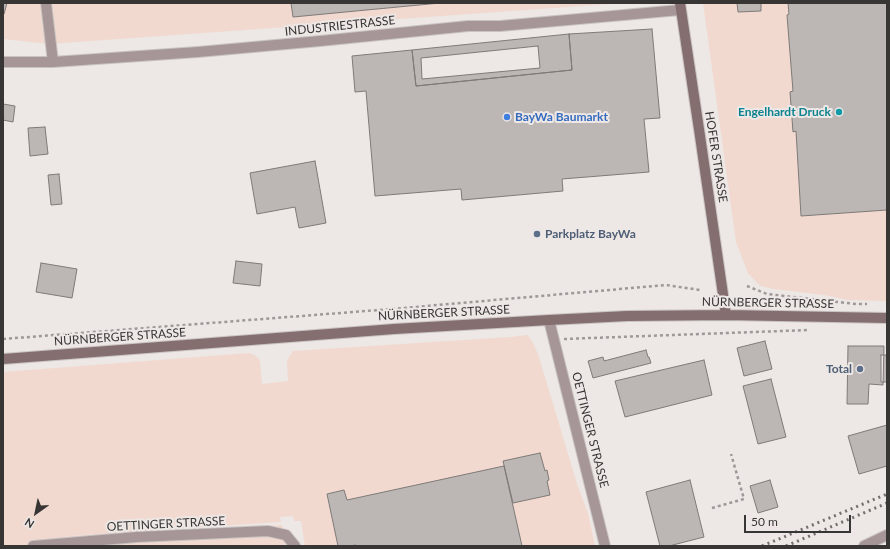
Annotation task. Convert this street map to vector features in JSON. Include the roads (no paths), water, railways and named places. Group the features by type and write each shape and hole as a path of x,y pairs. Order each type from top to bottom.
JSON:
{"main road":[{"name":"HOFER STRASSE","path":"680,6 726,315"},
{"name":"NÜRNBERGER STRASSE","path":"3,359 394,329 627,316 726,315 887,318"}],"street":[{"path":"46,3 53,62"},
{"name":"INDUSTRIESTRASSE","path":"3,62 53,62 198,52 468,26 500,26 680,6"},
{"name":"OETTINGER STRASSE","path":"549,320 605,546"},
{"name":"OETTINGER STRASSE","path":"33,546 137,537 268,531 286,535 296,546"},
{"path":"864,546 887,535"}],"railway":[{"path":"762,546 887,494"},
{"path":"786,546 887,503"}],"place":[{"name":"Engelhardt Druck","path":"839,112"},
{"name":"BayWa Baumarkt","path":"507,117"},
{"name":"Parkplatz BayWa","path":"537,234"},
{"name":"Total","path":"860,369"}]}
